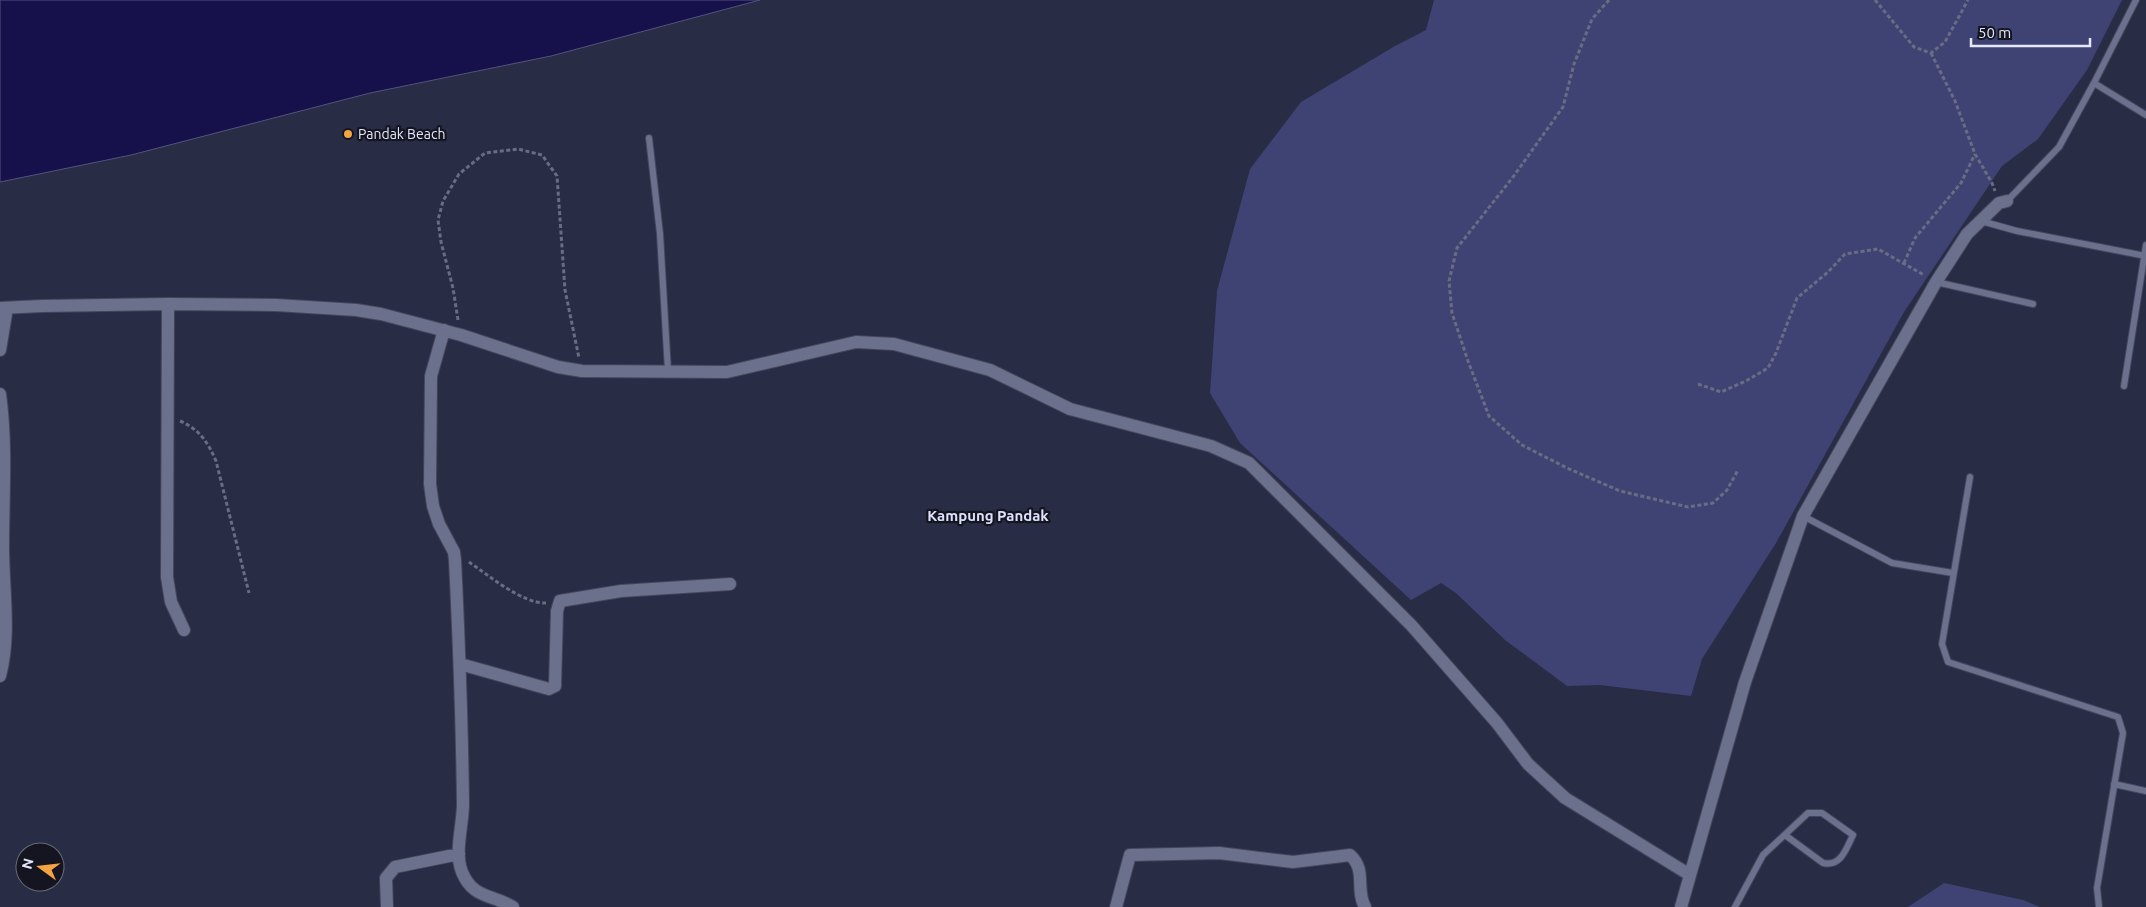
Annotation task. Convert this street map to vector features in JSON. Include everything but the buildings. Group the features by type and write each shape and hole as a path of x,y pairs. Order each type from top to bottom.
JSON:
{"street":[{"path":"1681,907 1745,682 1804,516 1936,282 1967,234 1979,220 2003,202"},
{"path":"0,350 3,308 168,304 276,305 356,310 381,314 461,335 558,367 582,371 727,372 856,342 894,344 990,370 1070,409 1211,446 1231,453 1255,469 1412,626 1498,723 1528,764 1566,798 1690,875"},
{"path":"168,304 167,577 171,602 184,630"},
{"path":"444,330 430,376 430,484 438,524 454,552 460,664 463,806 461,870 475,892 513,907"},
{"path":"0,394 4,454 3,548 6,622 5,645 0,676"},
{"path":"460,664 550,689 555,686 557,611 560,601 621,591 730,584"},
{"path":"1116,907 1130,855 1220,853 1293,862 1350,855 1359,867 1361,900 1365,907"},
{"path":"387,907 386,878 395,867 460,854"}],"lane":[{"path":"2003,202 2059,147 2136,0"},
{"path":"2094,82 2146,115"},
{"path":"649,138 660,234 668,371"},
{"path":"1979,220 2017,232 2145,255"},
{"path":"2124,386 2146,245"},
{"path":"1936,282 2033,304"},
{"path":"1970,477 1942,644 1948,662 2118,717 2123,733 2097,888 2099,907"},
{"path":"1804,516 1892,563 1953,574"},
{"path":"2114,784 2146,791"},
{"path":"1735,907 1764,855 1808,813 1822,813 1853,835 1839,862 1831,865 1823,863 1785,835"}],"path":[{"path":"1609,0 1592,19 1574,64 1563,107 1513,177 1457,248 1449,281 1452,313 1489,416 1522,445 1567,468 1620,491 1688,507 1713,503 1728,490 1738,470"},
{"path":"1876,0 1914,47 1931,53 1955,101 1974,154 2003,202"},
{"path":"1931,53 1945,42 1967,5 1968,0"},
{"path":"461,335 438,220 443,201 460,174 486,153 518,149 542,155 557,176 565,290 582,371"},
{"path":"1904,263 1915,238 1961,182 1974,154"},
{"path":"1698,384 1721,392 1746,381 1768,368 1776,353 1797,298 1828,272 1845,254 1878,249 1936,282"},
{"path":"167,415 201,434 216,461 249,593"},
{"path":"454,552 521,595 540,603 560,601"}],"shaded area":[{"path":"0,0 760,0 551,56 370,93 131,155 0,182"},
{"path":"1434,0 2122,0 2087,70 2038,139 2002,166 1904,312 1776,543 1702,659 1691,696 1600,685 1567,686 1505,640 1456,593 1441,583 1411,600 1240,443 1210,393 1217,291 1250,169 1301,102 1395,46 1426,30"},
{"path":"1944,883 2023,900 2040,907 1908,907"}],"place":[{"name":"Pandak Beach","path":"348,134"}],"district":[{"name":"Kampung Pandak","path":"988,515"}]}
